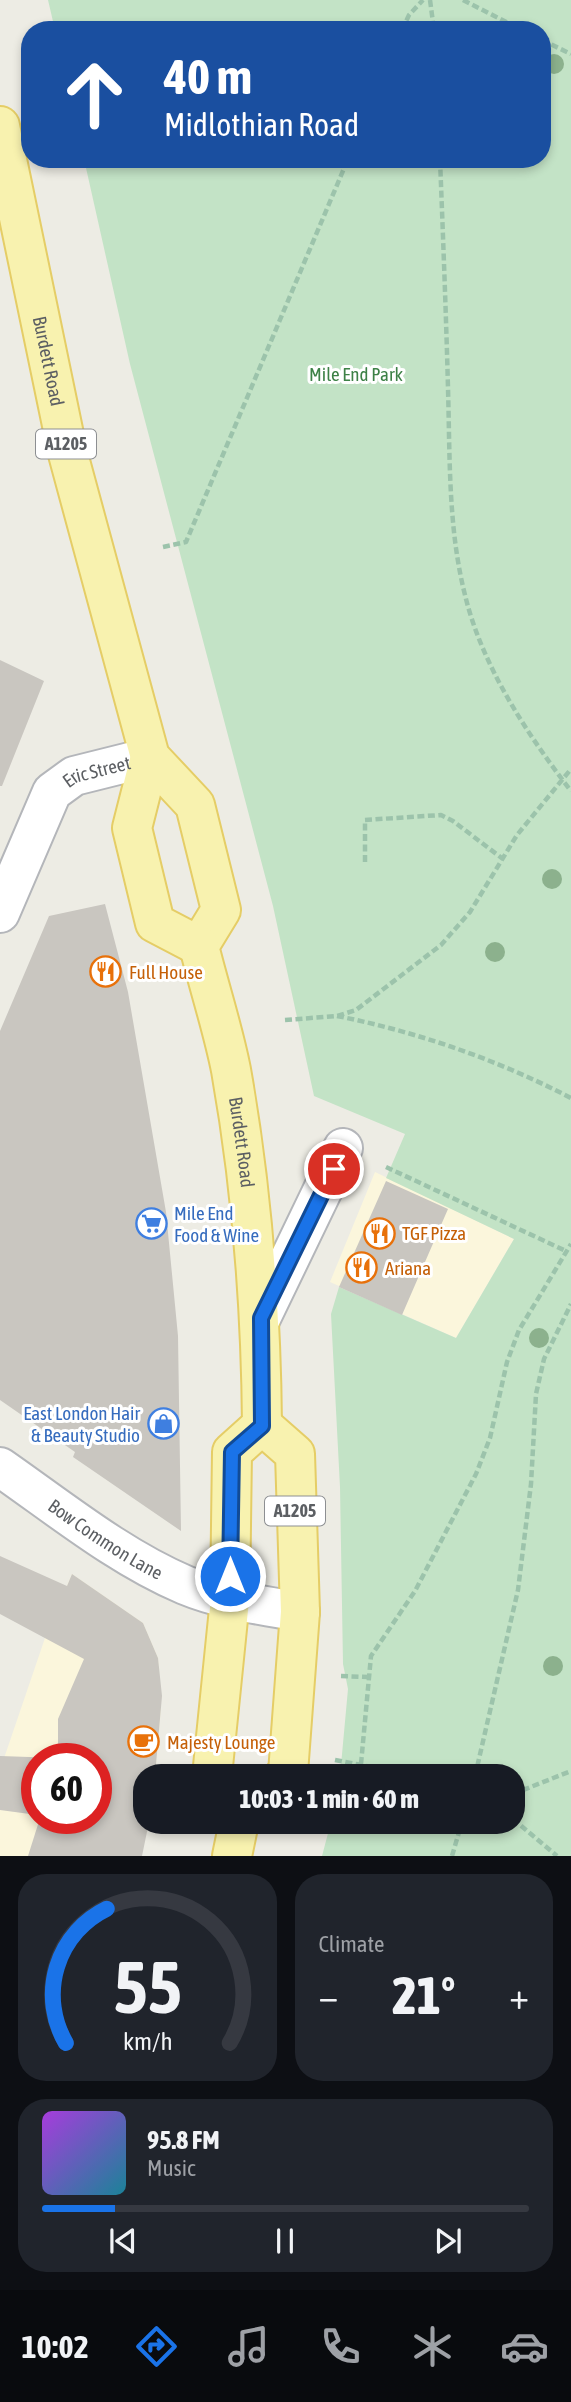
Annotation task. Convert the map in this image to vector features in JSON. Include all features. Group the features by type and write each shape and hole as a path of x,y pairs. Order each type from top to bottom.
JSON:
{"main road":[{"name":"Burdett Road","path":"0,126 68,454 150,757 195,805 221,909 199,946 230,1067 246,1161 261,1318 262,1426"},
{"name":"Burdett Road","path":"150,757 132,828 155,923 199,946"},
{"path":"213,1764 230,1599 232,1452 262,1426"},
{"name":"A1205","path":"262,1426 295,1454 300,1612 289,1764"},
{"path":"232,1856 237,1834"}],"street":[{"name":"Eric Street","path":"0,913 52,792 74,776 150,757"},
{"path":"261,1318 359,1154"},
{"name":"Bow Common Lane","path":"0,1467 146,1567 187,1586 230,1599 300,1612"}],"path":[{"path":"406,21 423,0"},
{"path":"430,0 432,21"},
{"path":"463,0 504,21"},
{"path":"551,44 571,54"},
{"path":"163,547 186,542 344,168"},
{"path":"440,168 450,473 455,539 465,597 490,663 524,724 571,791"},
{"path":"337,1016 372,1000 441,945 470,912 503,859 571,769"},
{"path":"365,862 365,820 440,815 453,821 503,859"},
{"path":"285,1020 337,1016 372,1023 477,1056 571,1098"},
{"path":"359,1154 566,1251"},
{"path":"330,1759 361,1764 371,1656 415,1591 476,1474 489,1438 506,1362 519,1330 571,1244"},
{"path":"478,1764 518,1590 531,1484 537,1394 544,1359 571,1304"},
{"path":"335,1676 368,1677"},
{"path":"525,1789 571,1771"},
{"path":"525,1829 557,1856"},
{"path":"452,1856 458,1834"}],"shaded area":[{"path":"375,1172 514,1239 456,1338 330,1282"},
{"path":"72,1574 143,1623 158,1658 161,1708 156,1764 133,1764 133,1834 146,1834 139,1856 0,1856 0,1770 45,1638"}],"green space":[{"name":"Mile End Park","path":"48,0 571,0 571,1856 322,1856 328,1834 525,1834 525,1764 341,1764 348,1689 343,1664 340,1487 331,1314 339,1287 456,1338 514,1239 386,1178 405,1134 314,1096 273,906 130,364 86,168 551,168 551,21 53,21"}],"building":[{"path":"0,660 44,681 2,786 0,786"},
{"path":"105,904 128,992 166,1212 178,1336 181,1531 73,1457 75,1452 0,1400 0,1031 49,916"},
{"path":"386,1181 448,1209 402,1315 339,1287"},
{"path":"0,1556 67,1586 72,1574 143,1623 158,1658 162,1696 156,1764 133,1764 133,1834 147,1834 142,1856 28,1856 35,1834 112,1834 112,1743 58,1743 58,1719 84,1659 0,1614"},
{"path":"0,1756 21,1757 21,1813 0,1810"}],"place":[{"name":"Full House","path":"106,972"},
{"name":"Mile End Food & Wine","path":"151,1224"},
{"name":"TGF Pizza","path":"379,1233"},
{"name":"Ariana","path":"362,1268"},
{"name":"East London Hair & Beauty Studio","path":"163,1424"},
{"name":"Majesty Lounge","path":"144,1742"}],"route":[{"path":"230,1576 232,1452 262,1426 261,1318 334,1169"}]}
